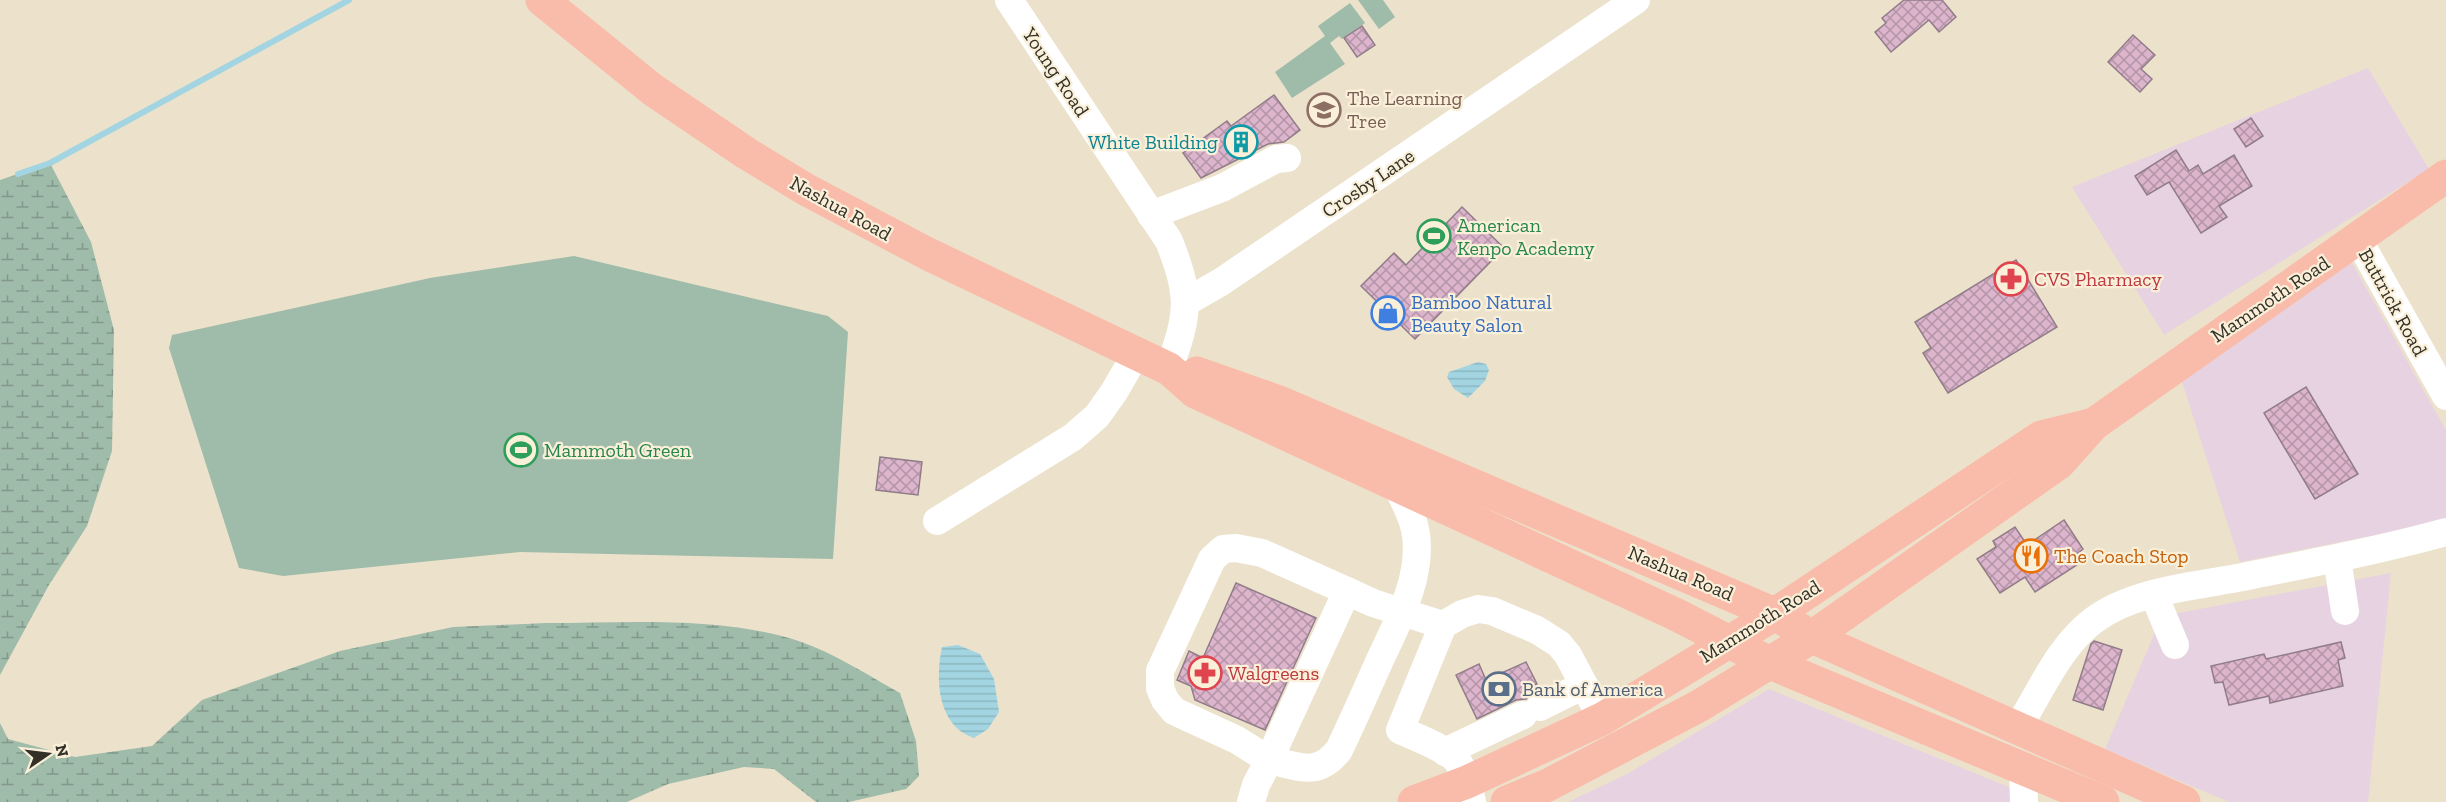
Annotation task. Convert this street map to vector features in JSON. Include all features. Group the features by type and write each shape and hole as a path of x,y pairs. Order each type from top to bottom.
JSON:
{"main road":[{"name":"Nashua Road","path":"542,0 653,90 746,153 805,189 928,254 1169,369 1204,374 1279,402 1775,614 1812,637 2184,802"},
{"name":"Mammoth Road","path":"1507,802 1548,785 1612,753 1698,706 1812,637 2059,463 2094,424 2446,176"},
{"name":"Nashua Road","path":"1169,369 1195,392 1398,488 1677,615 1770,663 2023,768 2065,794 2103,802"},
{"name":"Mammoth Road","path":"1414,802 1470,792 1602,719 1775,614 2041,437 2094,424"}],"street":[{"name":"Young Road","path":"1009,0 1169,241 1182,273 1186,302 1179,342 1169,369"},
{"name":"Crosby Lane","path":"1186,302 1248,264 1636,0"},
{"path":"1151,215 1222,188 1276,159 1287,158"},
{"name":"Buttrick Road","path":"2358,239 2446,396"},
{"path":"937,521 1073,437 1097,416 1136,354"},
{"path":"1398,488 1412,519 1416,536 1417,554 1414,576 1402,611 1339,750 1329,763 1305,768 1269,760 1237,740 1174,711 1160,688 1160,671 1212,559 1223,549 1236,548 1262,554 1373,603 1402,611 1443,625"},
{"path":"2018,727 2061,656 2076,636 2094,620 2114,608 2154,595 2337,558 2446,532"},
{"path":"2337,558 2345,611"},
{"path":"1251,802 1256,785 1347,591"},
{"path":"2154,595 2175,645"},
{"path":"1470,792 1457,760 1400,730 1443,625 1462,614 1478,609 1491,611 1528,626 1559,644 1602,719"},
{"path":"1445,752 1584,685"},
{"path":"2023,768 2024,802"}],"shaded area":[{"path":"2368,68 2429,169 2164,335 2072,187"},
{"path":"2351,261 2446,430 2446,521 2240,562 2180,376"},
{"path":"2391,573 2368,802 2229,802 2105,749 2162,616"},
{"path":"1769,689 2016,790 2012,802 1568,802 1627,774"}],"green space":[{"path":"1358,0 1383,0 1395,17 1379,29"},
{"path":"1350,3 1365,23 1342,39 1339,36 1330,43 1345,64 1292,98 1275,72 1325,36 1318,26"},
{"path":"50,163 91,242 114,330 112,451 87,526 49,585 0,675 0,180"},
{"name":"Mammoth Green","path":"574,256 828,316 848,332 833,559 520,552 283,576 239,568 169,348 172,335 430,278"},
{"path":"668,622 730,626 789,638 818,648 900,693 916,741 919,776 906,789 849,802 816,802 774,769 744,767 668,784 627,802 0,802 0,723 8,739 75,757 152,746 202,700 340,651 453,627 546,623"}],"water":[{"path":"1478,362 1486,364 1489,370 1485,381 1468,398 1454,389 1447,377 1449,372"},
{"path":"958,645 980,654 994,679 999,712 988,729 974,738 962,732 952,723 946,712 939,687 942,647"}],"building":[{"path":"1904,0 1942,0 1956,17 1939,32 1929,20 1891,52 1875,32 1886,23 1882,18"},
{"path":"1362,26 1375,45 1357,57 1344,38"},
{"path":"2133,35 2155,55 2141,69 2152,79 2140,92 2108,62"},
{"name":"White Building","path":"1274,95 1300,130 1284,142 1268,144 1201,178 1183,153 1227,121 1231,126"},
{"path":"2251,118 2263,136 2246,147 2234,129"},
{"path":"2176,150 2189,171 2198,165 2203,174 2234,155 2252,186 2219,206 2227,217 2201,233 2169,182 2147,195 2135,176"},
{"path":"1462,207 1504,248 1415,339 1361,286 1394,253 1406,265"},
{"name":"CVS Pharmacy","path":"2016,260 2057,327 1948,393 1923,353 1931,348 1915,322"},
{"path":"2306,387 2358,474 2315,499 2264,413"},
{"path":"880,457 922,462 918,495 876,490"},
{"name":"The Coach Stop","path":"2064,520 2083,549 2078,553 2083,561 2035,592 2025,577 2000,593 1977,559 1996,547 1993,541 2015,527 2027,545"},
{"name":"Walgreens","path":"1236,583 1316,618 1265,730 1195,700 1191,686 1177,680 1189,651 1203,658"},
{"path":"2094,641 2122,650 2103,710 2073,700 2091,644"},
{"path":"2341,642 2345,658 2338,660 2343,686 2270,703 2269,696 2229,705 2223,682 2215,683 2211,666 2264,654 2266,659"},
{"name":"Bank of America","path":"1526,662 1537,684 1533,686 1536,691 1526,699 1516,700 1477,719 1456,675 1479,664 1486,680"}],"waterway":[{"path":"18,174 50,163 349,0"}],"place":[{"name":"The Learning Tree","path":"1324,110"},
{"name":"White Building","path":"1241,142"},
{"name":"American Kenpo Academy","path":"1434,236"},
{"name":"CVS Pharmacy","path":"2011,279"},
{"name":"Bamboo Natural Beauty Salon","path":"1388,313"},
{"name":"Mammoth Green","path":"521,450"},
{"name":"The Coach Stop","path":"2031,556"},
{"name":"Walgreens","path":"1205,673"},
{"name":"Bank of America","path":"1499,689"}]}
